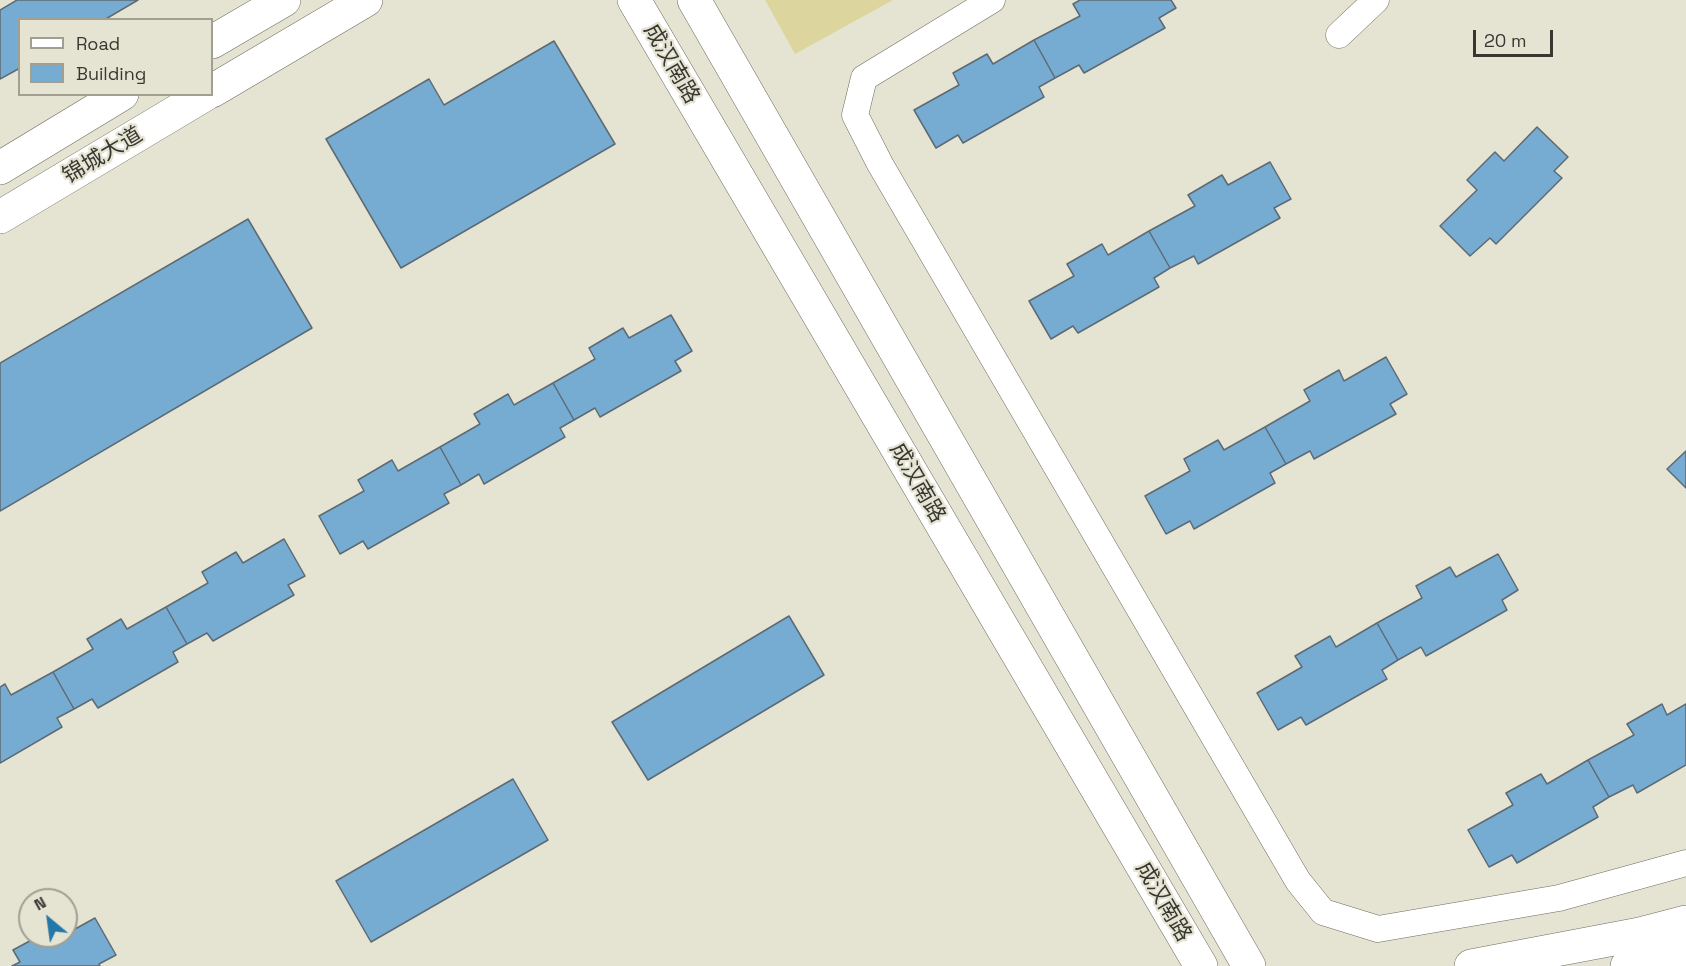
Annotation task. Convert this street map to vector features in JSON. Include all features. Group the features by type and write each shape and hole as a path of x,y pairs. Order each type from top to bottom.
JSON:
{"main road":[{"path":"213,41 284,0"},
{"path":"213,91 366,0"},
{"name":"成汉南路","path":"634,0 1201,966"},
{"name":"成汉南路","path":"694,0 1249,966"},
{"name":"锦城大道","path":"0,168 119,96"},
{"name":"锦城大道","path":"0,217 203,96"},
{"path":"1471,966 1640,934 1686,922"},
{"path":"1627,966 1686,951"}],"street":[{"path":"992,0 864,78 855,114 880,164 1292,871 1323,912 1378,929 1559,898 1686,862"},
{"path":"1339,35 1376,0"}],"shaded area":[{"path":"765,0 893,0 795,54"}],"building":[{"path":"17,0 138,0 107,18 18,18 18,69 0,79 0,10"},
{"path":"1080,0 1171,0 1176,8 1159,18 1165,28 1084,73 1079,65 1055,78 1034,40 1080,16 1073,4"},
{"path":"1034,40 1055,78 1039,87 1044,97 963,143 958,135 936,148 914,110 959,85 953,73 987,54 993,64"},
{"path":"554,41 615,144 401,268 326,139 429,79 444,105"},
{"path":"1537,127 1568,157 1554,171 1562,178 1496,244 1490,238 1470,256 1440,226 1477,190 1467,180 1495,152 1504,161"},
{"path":"1270,162 1291,199 1274,208 1280,218 1198,264 1194,256 1170,268 1149,231 1195,206 1188,195 1222,175 1228,185"},
{"path":"248,219 312,328 0,511 0,363"},
{"path":"1149,231 1170,268 1154,278 1159,287 1078,333 1073,326 1051,339 1029,301 1074,276 1067,264 1102,244 1108,255"},
{"path":"671,315 692,351 675,361 681,371 600,417 595,408 574,420 553,383 595,359 589,348 623,328 629,338"},
{"path":"1386,357 1407,394 1390,404 1396,414 1314,459 1310,451 1286,464 1265,427 1310,401 1304,390 1339,370 1344,381"},
{"path":"553,383 574,420 560,428 565,437 484,484 479,474 461,485 440,447 480,424 474,414 508,394 514,405"},
{"path":"1265,427 1286,464 1270,473 1275,483 1194,529 1190,521 1166,534 1145,496 1190,471 1184,459 1218,440 1224,450"},
{"path":"440,447 461,485 444,494 449,503 368,549 363,541 340,554 319,516 364,491 358,480 392,460 398,471"},
{"path":"1686,451 1686,488 1667,469"},
{"path":"284,539 305,576 288,585 294,595 213,641 207,633 187,644 166,607 208,583 202,572 236,552 243,563"},
{"path":"1498,554 1518,590 1502,600 1507,610 1426,656 1421,647 1398,660 1377,623 1422,598 1416,586 1450,567 1456,577"},
{"path":"166,607 187,644 173,652 178,662 98,708 92,699 74,709 53,672 93,649 87,639 121,619 127,629"},
{"path":"789,616 824,675 648,780 612,722"},
{"path":"1377,623 1398,660 1382,670 1387,679 1306,725 1301,717 1278,730 1257,693 1302,667 1295,656 1330,636 1336,647"},
{"path":"53,672 74,709 57,718 62,727 0,763 0,687 5,684 11,695"},
{"path":"1662,704 1667,715 1686,704 1686,765 1637,793 1633,785 1609,797 1588,760 1634,735 1627,724"},
{"path":"1588,760 1609,797 1593,807 1598,817 1517,863 1512,855 1489,867 1468,830 1513,805 1506,793 1541,774 1547,784"},
{"path":"513,779 548,840 371,942 336,881"},
{"path":"95,918 116,955 99,964 100,966 12,966 20,962 13,950 18,947 78,948 78,927"}]}
